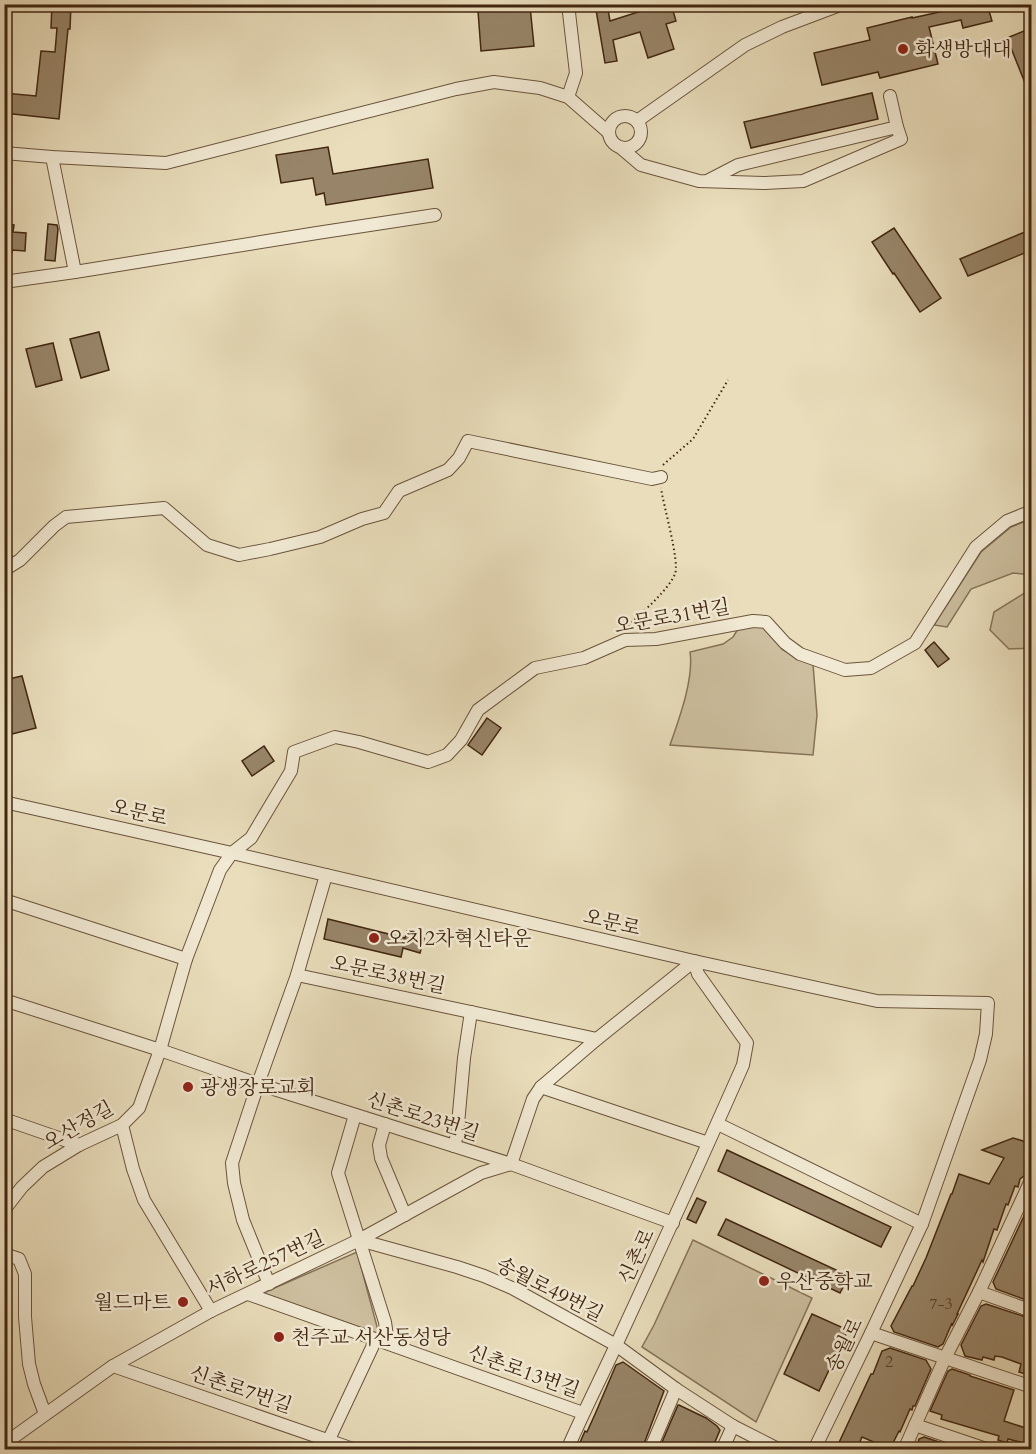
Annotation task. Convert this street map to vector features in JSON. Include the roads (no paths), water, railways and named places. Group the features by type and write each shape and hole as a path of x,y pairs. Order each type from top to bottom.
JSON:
{"street":[{"path":"568,4 576,73 568,97"},
{"path":"637,121 745,45 782,27 843,4"},
{"path":"4,153 166,163 456,89 494,82 540,88 568,97 608,132 616,146 641,165 699,181 765,183 803,181 901,139 890,96"},
{"path":"608,132 617,118 628,116 637,121 641,130 639,140 632,147 621,148"},
{"path":"708,181 738,165 897,127"},
{"path":"52,157 75,272"},
{"path":"4,282 435,216"},
{"path":"4,570 20,560 66,517 164,508 207,545 239,555 320,537 362,519 384,513 399,491 448,470 459,458 468,441 652,479 661,477"},
{"name":"오문로31번길","path":"232,853 251,838 291,771 294,752 335,737 428,762 447,755 461,740 478,710 535,668 584,658 625,640 656,639 753,621 766,622 784,643 801,654 845,670 871,668 915,643 976,548 1007,521 1032,511"},
{"name":"오문로","path":"4,802 877,1001 988,1003 986,1034 980,1060 922,1224"},
{"name":"오산정길","path":"4,1210 22,1187 43,1167 79,1145 122,1125 139,1108 160,1050 186,959 220,870 232,853"},
{"name":"오문로38번길","path":"269,1284 243,1220 234,1183 232,1162 297,975 326,875"},
{"path":"4,900 186,959"},
{"path":"511,1164 533,1099 541,1087 694,961"},
{"name":"신촌로","path":"567,1449 673,1223 743,1065 747,1043 698,974 694,961"},
{"name":"오문로38번길","path":"297,975 597,1039"},
{"name":"신촌로23번길","path":"4,1000 511,1164 673,1223"},
{"path":"454,1146 471,1012"},
{"path":"541,1087 708,1143"},
{"path":"355,1114 339,1173 385,1322 388,1343"},
{"path":"4,1119 79,1145"},
{"path":"385,1124 379,1145 381,1158 405,1215"},
{"path":"718,1124 922,1224"},
{"path":"122,1125 133,1169 144,1200 211,1311"},
{"name":"서하로257번길","path":"4,1444 113,1366 211,1311 359,1240 481,1173 511,1164"},
{"path":"904,1449 1032,1178"},
{"name":"송월로","path":"814,1449 872,1333 922,1224"},
{"name":"송월로49번길","path":"359,1240 484,1276 522,1293 616,1345 675,1389 733,1426 780,1449"},
{"path":"4,1254 19,1259 25,1274 29,1364 45,1414"},
{"path":"979,1292 1032,1311"},
{"name":"신촌로13번길","path":"248,1294 583,1413"},
{"path":"872,1333 1032,1387"},
{"path":"326,1445 376,1339"},
{"name":"신촌로7번길","path":"113,1366 326,1445 356,1449"},
{"path":"650,1449 675,1389"},
{"path":"915,1425 989,1449"},
{"path":"723,1449 733,1426"}],"place":[{"name":"화생방대대","path":"903,49"},
{"name":"오치2차혁신타운","path":"374,938"},
{"name":"광생장로교회","path":"188,1087"},
{"name":"우산중학교","path":"764,1281"},
{"name":"월드마트","path":"183,1302"},
{"name":"천주교 서산동성당","path":"279,1337"}]}
